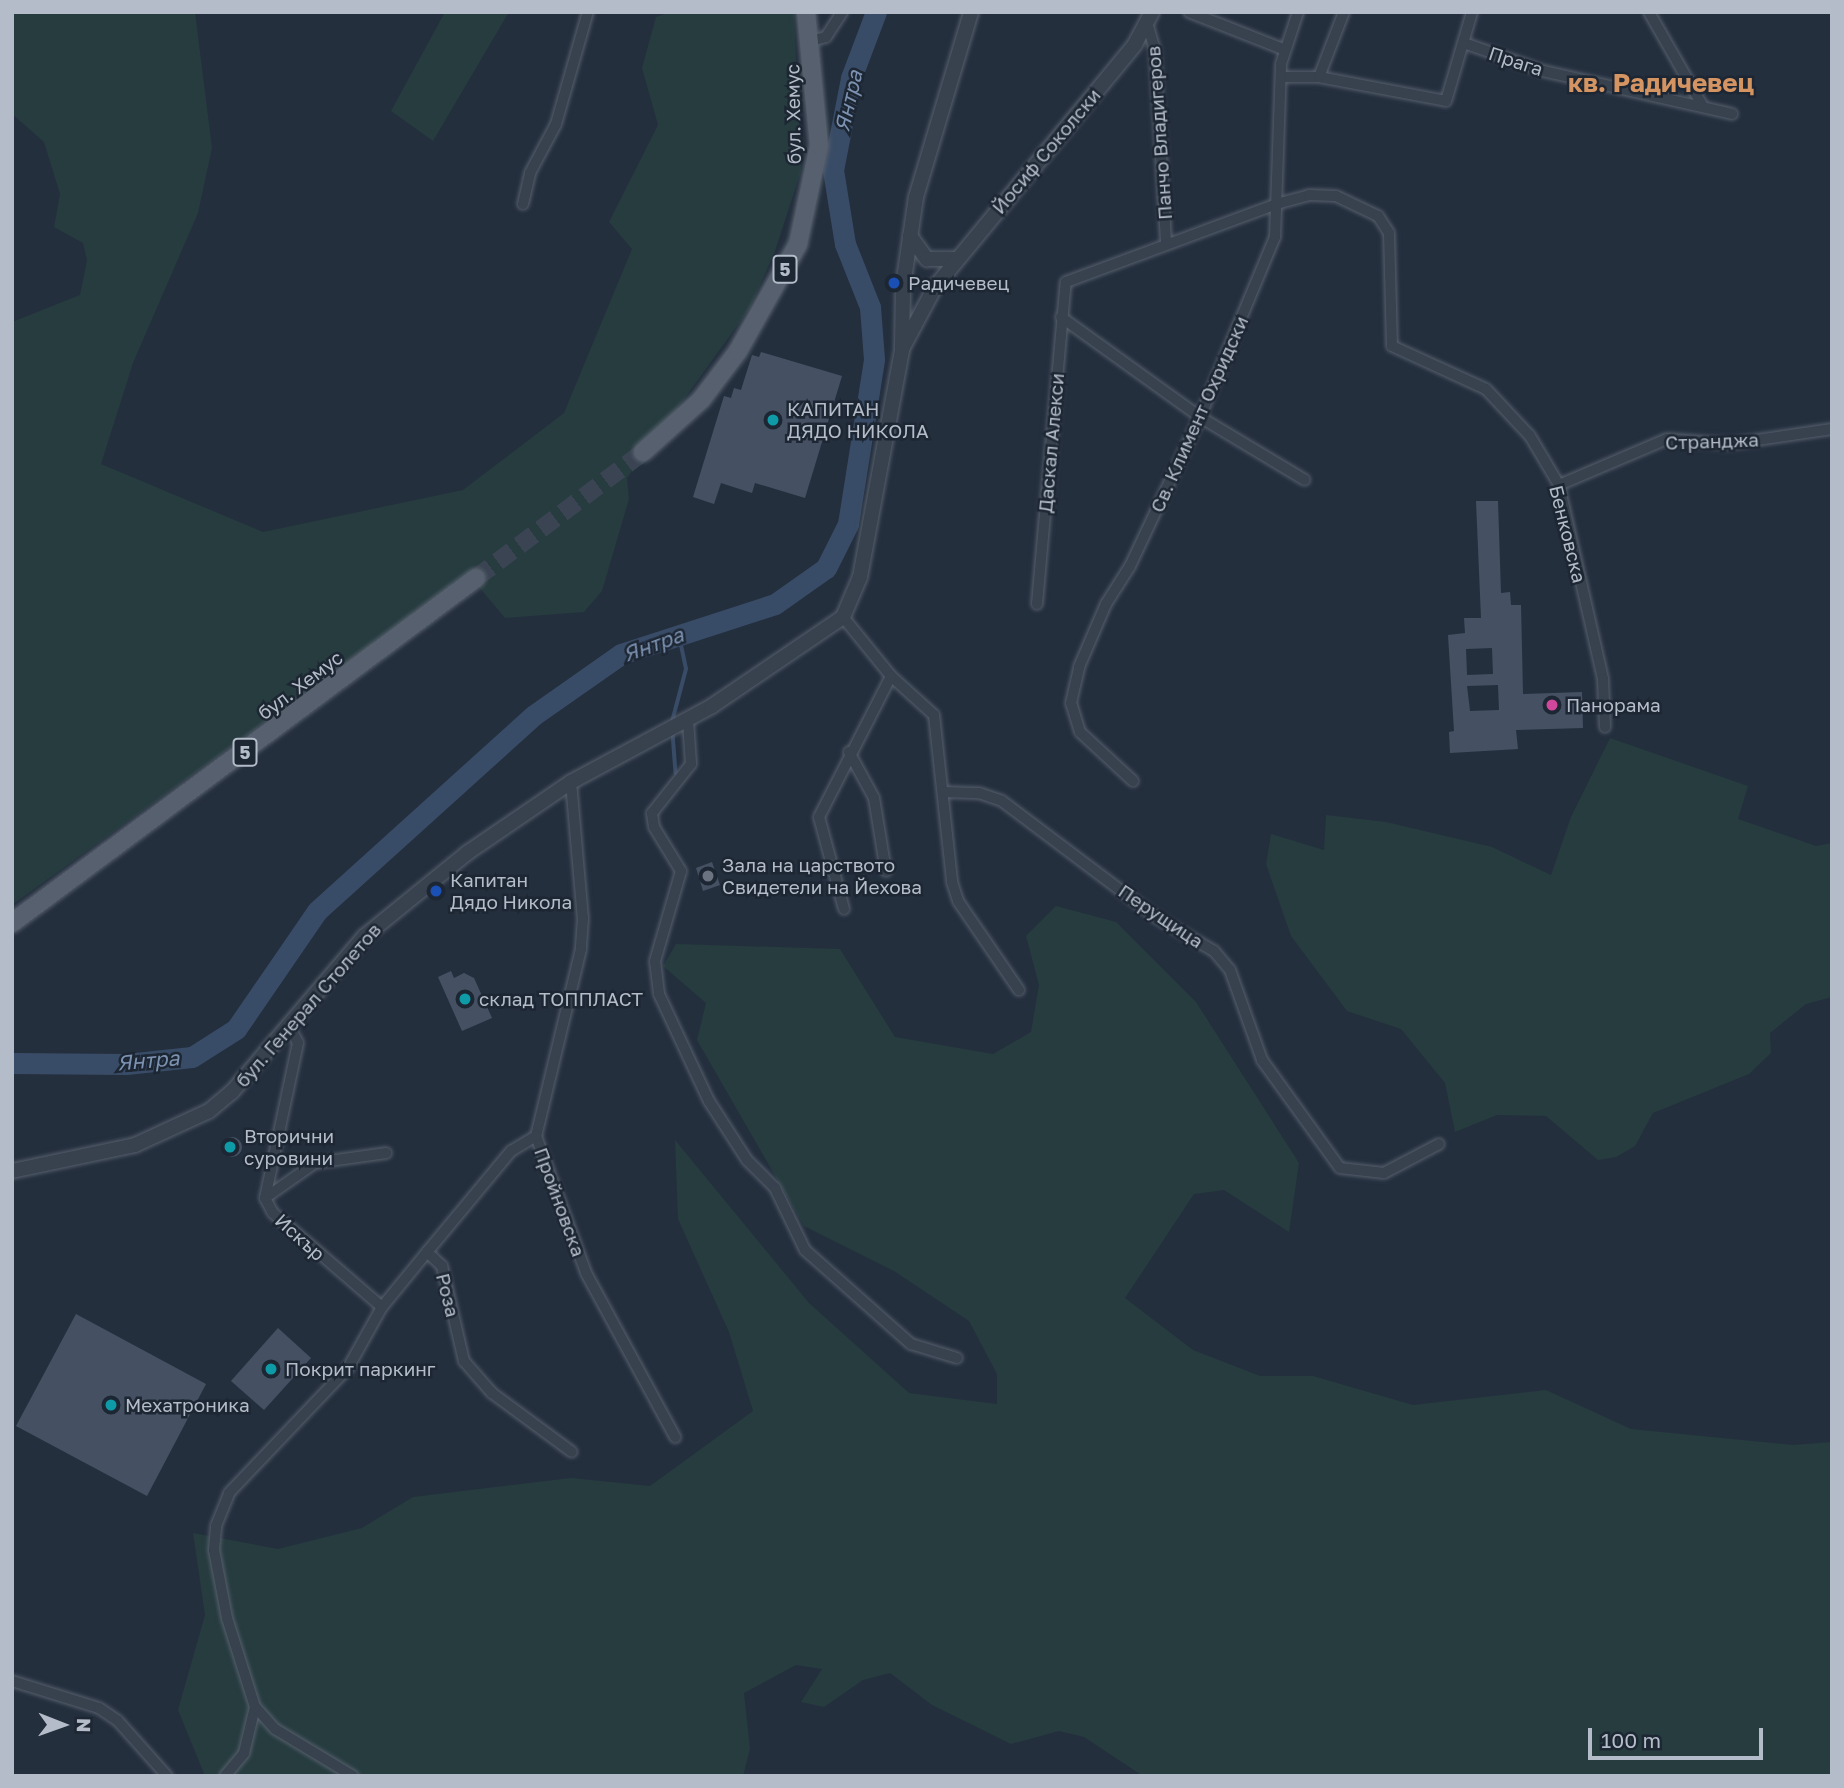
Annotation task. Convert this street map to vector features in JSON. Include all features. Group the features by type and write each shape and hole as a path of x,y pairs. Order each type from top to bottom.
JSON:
{"main road":[{"name":"бул. Хемус","path":"643,452 701,400 738,351 798,244 819,145 806,12"},
{"name":"бул. Хемус","path":"12,923 476,578"}],"street":[{"path":"523,204 530,173 556,124 589,12"},
{"path":"810,41 826,37 842,12"},
{"path":"957,1358 911,1344 805,1250 775,1188 747,1160 709,1101 663,1003 656,961 681,871 654,827 652,813 691,764 684,723 843,617 860,577 902,350 910,236 922,173 971,12"},
{"path":"1189,12 1283,49"},
{"name":"Св. Климент Охридски","path":"1133,781 1080,732 1071,703 1079,667 1106,604 1130,566 1200,417 1270,251 1280,203 1283,49 1298,12"},
{"path":"1319,77 1344,12"},
{"path":"1281,77 1319,77 1446,101 1472,12"},
{"path":"1649,12 1702,105"},
{"name":"Панчо Владигеров","path":"1150,19 1155,51 1166,242"},
{"name":"Йосиф Соколски","path":"902,350 935,287 1150,19"},
{"name":"Прага","path":"1464,43 1543,71 1702,105 1732,114"},
{"name":"Бенковска","path":"1066,282 1166,242 1280,203 1323,193 1347,198 1378,216 1392,242 1392,346 1486,389 1530,436 1559,485 1603,678 1605,727"},
{"path":"910,236 927,258 957,259"},
{"name":"Даскал Алекси","path":"1037,604 1066,282"},
{"path":"1061,317 1200,417 1305,481"},
{"name":"Странджа","path":"1559,485 1667,439 1730,444 1832,429"},
{"path":"843,617 891,676 934,715 958,901 1019,990"},
{"path":"844,909 818,817 849,752 891,676"},
{"name":"бул. Генерал Столетов","path":"12,1171 135,1145 176,1130 232,1092 288,1024 384,918 571,782 684,723"},
{"path":"849,752 874,798 886,871"},
{"name":"Пройновска","path":"571,782 581,949 536,1136 586,1273 676,1437"},
{"name":"Перущица","path":"944,792 979,793 1002,801 1157,918 1214,951 1230,970 1262,1060 1340,1168 1384,1173 1439,1144"},
{"name":"Искър","path":"288,1024 298,1043 265,1198 273,1213 382,1307"},
{"name":"Роза","path":"536,1136 511,1151 428,1252 442,1266 464,1362 476,1379 572,1452"},
{"path":"265,1198 315,1163 386,1153"},
{"path":"352,1776 275,1729 255,1707 227,1618 214,1550 221,1507 348,1368 382,1307 428,1252"},
{"path":"12,1681 99,1708 118,1721 167,1776"},
{"path":"225,1776 244,1753 255,1707"}],"green space":[{"path":"12,12 195,12 212,148 198,213 133,363 101,464 263,532 463,490 564,413 632,249 609,222 658,125 642,68 656,17 670,12 794,12 801,171 775,251 750,308 627,478 629,499 602,591 584,612 505,618 469,575 12,905 12,322 80,295 87,260 83,243 54,227 60,194 44,142 12,114"},
{"path":"445,12 509,12 433,141 391,111"},
{"path":"1610,738 1748,786 1738,819 1816,846 1832,843 1832,997 1806,1004 1770,1033 1771,1053 1749,1074 1653,1113 1635,1146 1616,1157 1598,1160 1546,1116 1497,1115 1455,1132 1445,1083 1401,1029 1347,1011 1291,936 1266,864 1271,834 1324,850 1326,815 1386,822 1492,847 1551,875 1571,817"},
{"path":"1056,906 1116,922 1196,1002 1299,1163 1289,1232 1224,1190 1194,1194 1125,1298 1193,1350 1260,1376 1313,1376 1413,1405 1546,1390 1631,1429 1793,1445 1832,1442 1832,1776 1143,1776 1084,1737 1059,1731 1011,1744 932,1705 890,1673 863,1680 824,1707 801,1702 822,1669 796,1665 744,1693 750,1749 743,1776 205,1776 178,1710 205,1615 193,1533 278,1549 362,1528 413,1497 571,1478 650,1486 753,1411 729,1332 678,1219 675,1140 809,1303 909,1393 997,1404 997,1374 969,1321 894,1271 804,1226 697,1040 706,1003 663,966 676,944 840,949 895,1037 993,1054 1031,1032 1039,985 1026,936"}],"building":[{"name":"КАПИТАН ДЯДО НИКОЛА","path":"761,352 842,376 805,498 755,483 752,493 721,483 714,504 693,497 724,396 731,398 734,388 741,390 752,355 759,357"},
{"path":"1476,501 1498,501 1501,593 1510,592 1511,605 1521,605 1523,694 1582,692 1583,728 1516,730 1518,749 1450,753 1449,732 1454,731 1448,635 1465,633 1464,618 1481,618","holes":["1492,648 1493,674 1467,675 1466,649","1498,685 1499,710 1470,711 1467,686"]},
{"name":"Зала на царството Свидетели на Йехова","path":"712,862 720,885 703,891 696,868"},
{"name":"склад ТОППЛАСТ","path":"451,971 454,978 464,973 474,978 492,1018 462,1031 438,977"},
{"name":"Вторични суровини","path":"228,1137 236,1137 242,1147 236,1157 228,1157 222,1151 222,1143"},
{"name":"Мехатроника","path":"76,1314 206,1384 147,1496 16,1426"},
{"name":"Покрит паркинг","path":"278,1328 311,1358 264,1410 231,1381"}],"waterway":[{"name":"Янтра","path":"12,1063 126,1064 192,1057 236,1029 317,911 534,715 621,654 775,604 826,568 848,524 874,359 870,307 845,244 833,170 851,78 876,12"},
{"path":"672,722 686,669 679,635"},
{"path":"673,733 676,773"}],"tunnel":[{"path":"476,578 643,452"}],"place":[{"name":"Радичевец","path":"894,283"},
{"name":"КАПИТАН ДЯДО НИКОЛА","path":"773,420"},
{"name":"Панорама","path":"1552,705"},
{"name":"Зала на царството Свидетели на Йехова","path":"708,876"},
{"name":"Капитан Дядо Никола","path":"436,891"},
{"name":"склад ТОППЛАСТ","path":"465,999"},
{"name":"Вторични суровини","path":"230,1147"},
{"name":"Покрит паркинг","path":"271,1369"},
{"name":"Мехатроника","path":"111,1405"}],"district":[{"name":"кв. Радичевец","path":"1661,83"}]}
